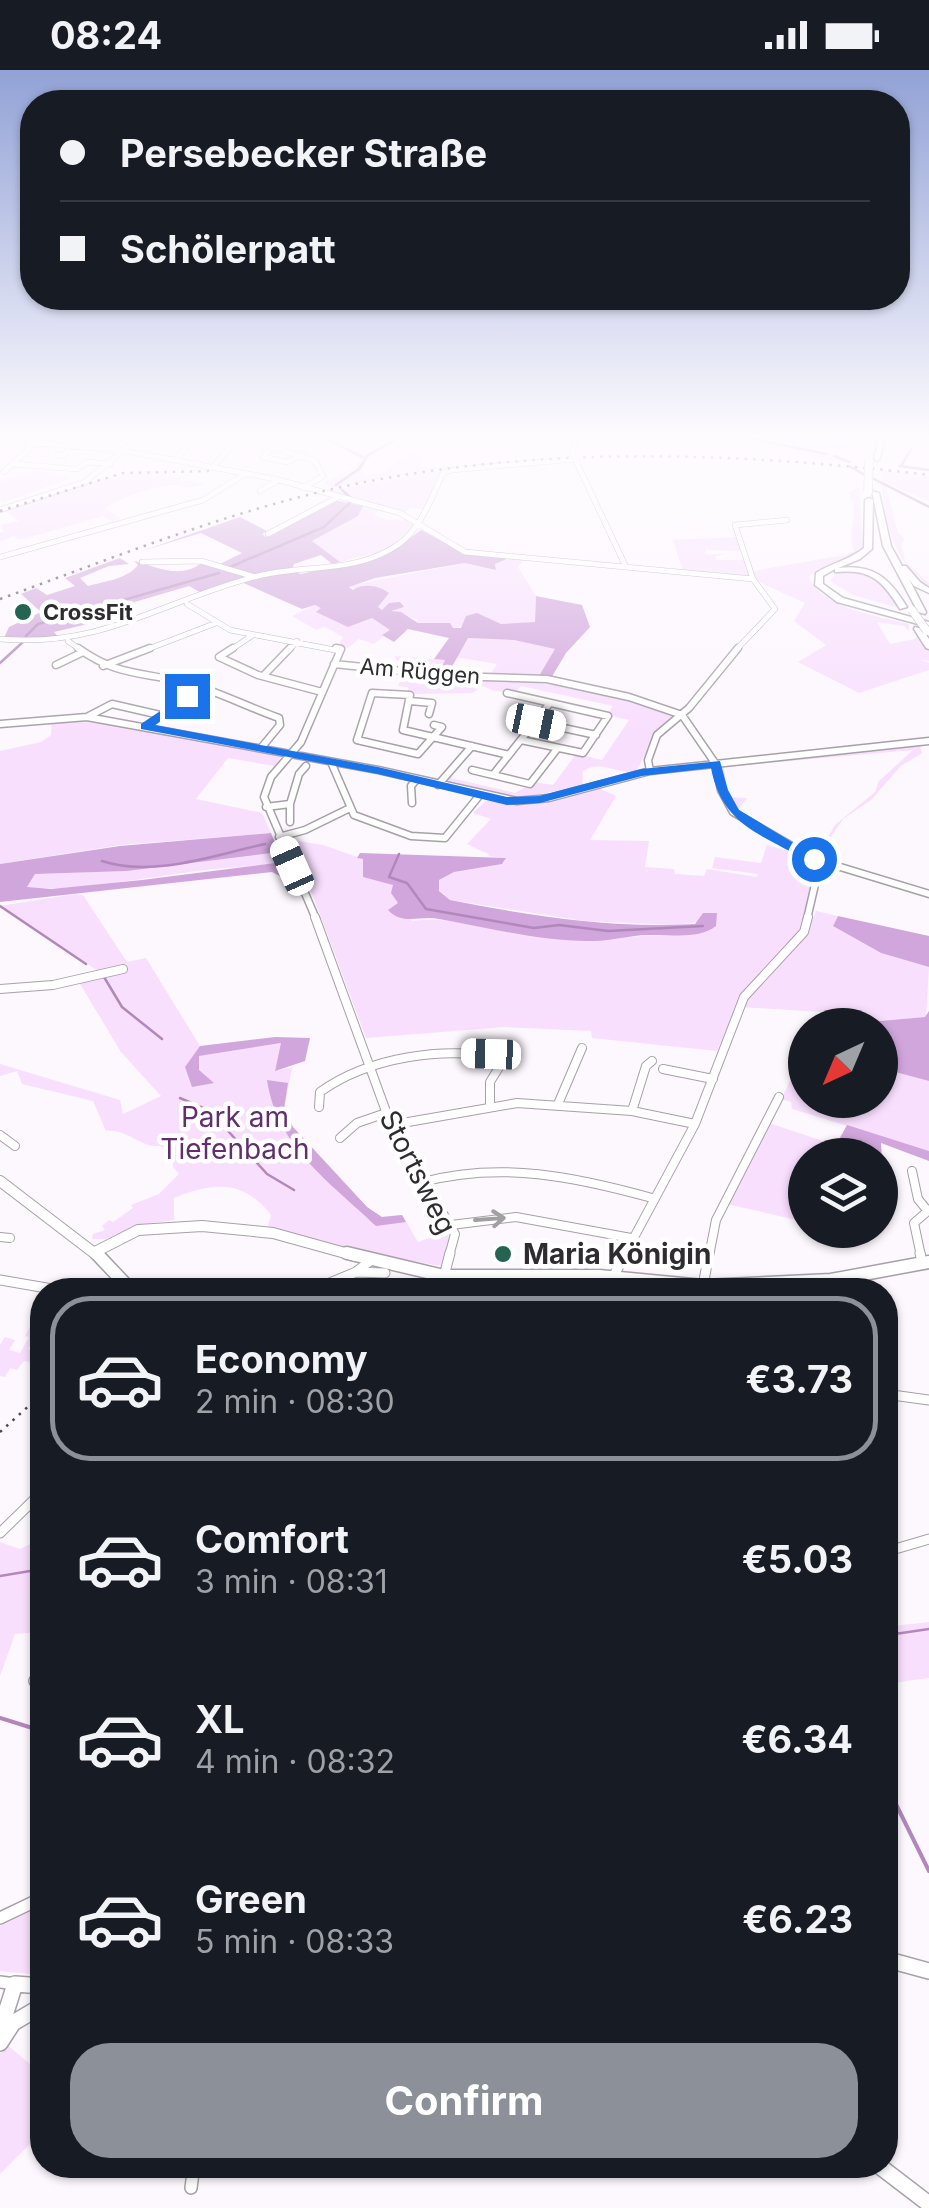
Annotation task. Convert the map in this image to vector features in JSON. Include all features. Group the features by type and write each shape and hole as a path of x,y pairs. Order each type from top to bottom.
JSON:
{"highway":[{"path":"878,536 922,621 929,646"},
{"path":"879,541 914,582 929,590"},
{"path":"879,541 861,556 822,572 818,580 821,588 840,600 922,621"},
{"path":"859,569 878,574 922,621 850,596 826,580 836,571 859,569"}],"main road":[{"path":"0,1180 95,1252 117,1278"},
{"path":"95,1252 127,1233 146,1228 202,1226 273,1234 444,1276 627,1278"},
{"path":"841,1278 925,1262"},
{"path":"898,1963 929,1971"},
{"path":"0,2032 8,1983"},
{"path":"4,2004 30,2006"},
{"path":"0,2043 13,2023 30,2013"},
{"path":"895,2178 929,2204"}],"street":[{"path":"0,557 76,536"},
{"path":"0,639 68,641 187,604 254,577 306,572 385,552 407,536"},
{"path":"436,536 470,553 753,580"},
{"path":"616,536 626,565"},
{"path":"650,772 648,760 658,735 682,715 720,667 775,610 753,580 738,536"},
{"path":"142,562 201,561 254,577"},
{"path":"187,604 216,623 253,635 340,648 301,742 264,790 278,837 305,830 350,808"},
{"path":"103,666 216,623"},
{"path":"253,635 219,657 249,672 322,692"},
{"path":"68,641 103,666 138,676 173,679 280,718 280,725 261,748"},
{"path":"265,674 297,642"},
{"path":"56,666 81,653"},
{"name":"Am Rüggen","path":"334,664 450,676 547,679 629,697 682,715"},
{"path":"375,685 355,744 421,755 441,727"},
{"path":"145,727 197,690"},
{"path":"372,693 432,703 429,714"},
{"path":"507,694 608,716 583,753 521,740"},
{"path":"410,698 402,730 509,755"},
{"path":"87,717 98,706 108,703 160,715"},
{"path":"493,775 550,703"},
{"path":"682,715 716,764 721,790 734,812 814,859 929,894"},
{"path":"0,724 52,716 87,717 261,748 507,801 540,800 650,772 929,741"},
{"path":"536,722 596,735"},
{"path":"438,785 472,746"},
{"path":"472,770 530,784 557,748"},
{"path":"331,762 354,815 410,836 442,838 479,796"},
{"path":"290,822 290,804 306,766"},
{"path":"412,803 411,786 416,780"},
{"path":"266,807 290,804"},
{"name":"Stortsweg","path":"278,837 334,962 391,1125 450,1225 455,1242 444,1276"},
{"path":"612,1276 694,1124 744,997 804,932 817,876 814,859"},
{"path":"0,989 53,985 123,969"},
{"path":"490,1107 489,1085 512,1046"},
{"path":"558,1104 582,1048"},
{"path":"319,1107 320,1092 348,1072 457,1054 502,1058"},
{"path":"632,1111 646,1066 652,1061"},
{"path":"663,1069 713,1079"},
{"path":"706,1278 716,1220 778,1097"},
{"path":"391,1125 490,1107 558,1104 632,1111 694,1124"},
{"path":"334,1126 342,1135 368,1118 386,1112"},
{"path":"0,1135 15,1146"},
{"path":"423,1182 456,1172 513,1172 574,1179 652,1198"},
{"path":"912,1172 918,1199 928,1210 914,1223 925,1262"},
{"path":"450,1225 516,1217 631,1238"},
{"path":"342,1278 370,1260"},
{"path":"356,1272 385,1273"},
{"path":"0,1280 30,1285"},
{"path":"898,1396 929,1400"},
{"path":"0,1533 30,1504"},
{"path":"898,1548 929,1539"},
{"path":"0,1918 30,1904"},
{"path":"192,2188 193,2178"}],"green space":[{"path":"321,536 407,536 390,549 340,562 311,541"},
{"path":"852,536 862,536 862,550 809,576 815,587 837,603 909,624 909,631 904,626 877,622 890,644 915,639 918,634 929,651 929,661 919,659 929,663 929,670 859,693 798,662 826,645 794,621 805,603 753,579 683,571 673,540 739,537 746,551 705,550 705,554 726,554 715,556 717,560 750,560 754,571 854,551"},
{"path":"892,536 905,539 901,544 905,561 929,583 929,588 917,578 907,565"},
{"path":"511,557 525,558 518,567 536,596 535,622 502,624 485,620 453,628 449,623 417,623 417,619 389,611 403,606 382,610 377,607 383,599 348,586 465,563 496,569 495,564"},
{"path":"859,570 887,584 899,608 853,595 830,581 837,572"},
{"path":"315,605 372,618 391,630 374,644 359,639 348,648 338,646 343,637 325,627 316,630 292,616"},
{"path":"467,638 514,640 556,649 539,676 490,675 497,664 455,657"},
{"path":"395,656 445,660 440,673 560,686 677,716 654,738 636,771 590,768 583,771 582,786 515,799 446,781 455,769 451,778 515,793 534,782 553,785 576,754 602,760 629,720 607,715 613,706 521,686 516,692 483,686 472,693 408,694 408,687 398,686 407,663"},
{"path":"52,718 86,719 282,755 275,766 228,758 196,799 262,813 271,833 120,845 0,864 0,751 41,742 51,735"},
{"path":"929,743 920,747 922,753 901,766 871,800 843,819 817,857 835,825 875,792 879,781 913,750 724,767 727,797 747,798 736,812 726,798 719,769 723,765"},
{"path":"598,788 616,796 590,840 649,841 645,867 674,869 675,874 704,876 707,869 757,877 758,874 712,868 715,857 761,863 767,845 806,856 814,865 803,930 745,989 717,1051 592,1038 591,1031 505,1027 366,1038 292,840 323,845 363,859 366,869 393,885 412,921 458,922 555,939 685,935 700,921 678,925 585,921 450,900 439,890 439,880 454,872 504,863 505,858 487,856 490,855 467,844 491,819 473,813 486,801 533,804"},
{"path":"279,852 283,862 91,886 26,888 35,874 127,871"},
{"name":"Park am Tiefenbach","path":"83,895 127,962 146,958 200,1046 195,1054 199,1070 198,1056 282,1043 275,1070 292,1068 284,1109 293,1127 367,1207 381,1217 402,1215 418,1242 447,1232 450,1239 441,1266 371,1254 268,1226 271,1215 260,1203 226,1187 200,1189 174,1198 174,1220 136,1225 106,1239 92,1239 93,1234 105,1230 102,1226 109,1220 113,1222 133,1208 131,1205 159,1194 179,1174 173,1167 173,1156 160,1146 106,1131 93,1101 22,1084 17,1071 0,1076 0,1064 120,1100 123,1114 161,1096 121,1052 77,979 98,971 0,906"},
{"path":"816,911 838,916 833,926 881,953 929,967 926,1017 898,1019 898,1008 741,1007 753,988 805,937"},
{"path":"898,1073 929,1081 929,1151 898,1141 898,1138 821,1118 898,1118"},
{"path":"769,1123 814,1138 788,1138 788,1218 727,1204"},
{"path":"30,1327 30,1362 24,1361 17,1370 10,1368 5,1377 0,1376 0,1345 5,1337 15,1340 9,1350 20,1353 29,1337 25,1336"},
{"path":"0,1542 20,1549 30,1544 30,1633 15,1634 0,1676"},
{"path":"929,1622 929,1678 898,1682 898,1626"},
{"path":"30,1912 30,1974 0,1971 0,1926"},
{"path":"5,2043 30,2064 30,2144 0,2174 0,2054"}],"shaded area":[{"path":"207,536 322,536 312,541 340,562 332,564 321,555 294,564 292,571 301,574 391,552 413,536 432,536 464,553 511,557 495,564 496,570 465,563 375,578 349,587 385,590 389,593 378,607 382,610 389,603 400,602 404,607 391,611 401,612 418,623 450,623 453,628 461,628 466,616 477,613 501,624 535,622 536,596 582,605 590,627 566,653 551,678 539,676 555,649 514,640 468,638 448,674 439,674 445,660 434,659 449,638 408,629 394,642 382,635 390,630 372,618 348,627 316,612 321,608 315,605 302,609 239,581 205,595 189,586 104,611 104,620 54,632 61,640 4,638 9,627 41,612 21,594 36,588 47,595 75,586 65,578 120,558 129,564 109,566 80,578 88,586 116,579 138,565 134,561 177,571 203,562 218,565 242,553"},
{"path":"271,833 279,852 127,871 35,874 27,887 51,889 283,862 290,881 272,872 0,902 0,864 120,846"},
{"path":"360,853 506,858 502,864 454,872 439,880 439,891 450,900 541,916 633,925 695,924 703,913 717,913 716,926 692,935 574,941 432,918 399,918 388,910 398,903 391,893 393,885 363,877 363,859 357,858"},
{"path":"838,916 929,936 929,967 881,953 833,926"},
{"path":"929,1011 929,1081 898,1073 898,1019 925,1017"},
{"path":"275,1037 310,1038 305,1061 275,1071 281,1043 199,1056 199,1070 214,1083 192,1087 185,1067 200,1046"},
{"path":"267,1080 288,1083 284,1109 293,1127 367,1207 382,1217 402,1215 406,1222 376,1226 308,1162 282,1125"},
{"path":"847,1125 888,1138 840,1138"},
{"path":"898,1141 929,1151 929,1161 898,1149"}],"waterway":[{"path":"230,567 303,536"},
{"path":"26,636 38,624 219,573"},
{"path":"0,663 23,642"},
{"path":"102,861 122,866 163,866 265,844"},
{"path":"399,854 389,877 407,883 426,909 534,928 559,925 608,931 703,926"},
{"path":"0,906 86,964"},
{"path":"104,977 122,1007 162,1039"},
{"path":"180,1098 210,1111 267,1174 294,1190"},
{"path":"0,1576 30,1571"},
{"path":"898,1634 929,1629"},
{"path":"0,1718 30,1727"},
{"path":"898,1808 929,1871"}],"railway":[{"path":"0,599 174,536"},
{"path":"0,1432 30,1405"}],"place":[{"name":"CrossFit","path":"23,612"},
{"name":"Maria Königin","path":"503,1254"}],"route":[{"path":"187,696 145,727 378,770 507,801 540,800 641,772 716,764 721,790 734,812 814,859"}]}
